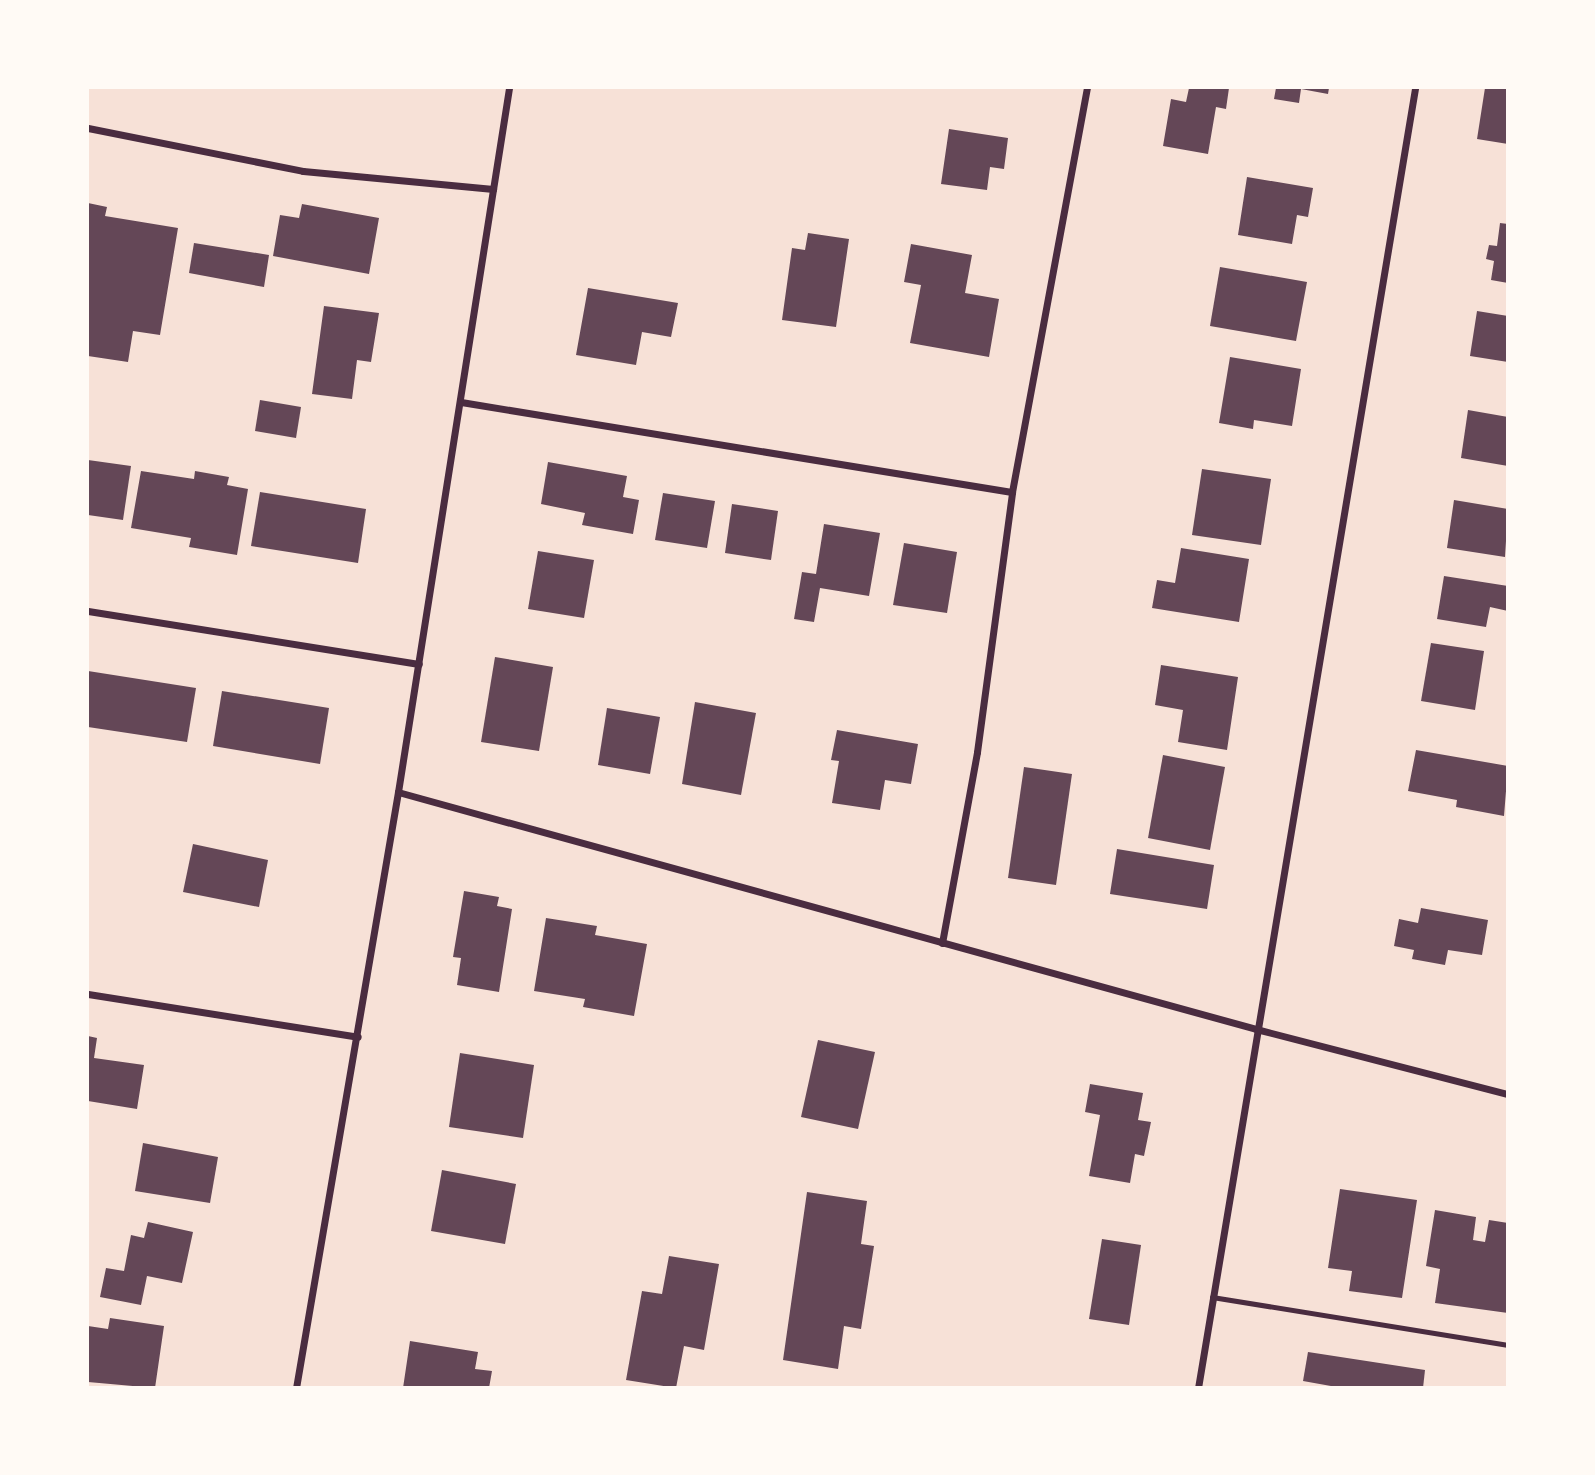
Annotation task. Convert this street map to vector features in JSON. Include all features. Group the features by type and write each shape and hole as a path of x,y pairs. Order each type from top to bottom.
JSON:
{"street":[{"path":"296,1388 358,1037 509,88"},
{"path":"942,943 977,752 1012,492 1087,88"},
{"path":"1198,1388 1415,88"},
{"path":"88,128 303,171 493,189"},
{"path":"461,402 1012,492"},
{"path":"88,611 419,664"},
{"path":"398,792 1256,1029 1507,1094"},
{"path":"88,994 358,1037"}],"lane":[{"path":"1212,1297 1507,1345"}],"building":[{"path":"1189,88 1229,88 1226,109 1216,107 1208,154 1163,146 1171,99 1186,102"},
{"path":"1276,88 1329,88 1328,94 1301,89 1299,103 1274,99"},
{"path":"1485,88 1508,88 1508,144 1477,139"},
{"path":"949,129 1008,138 1004,169 990,167 987,190 941,184"},
{"path":"1247,177 1313,188 1308,217 1297,215 1292,244 1238,235"},
{"path":"88,203 107,207 105,216 178,228 160,335 133,331 128,362 88,356"},
{"path":"302,204 379,218 369,274 273,256 280,215 299,218"},
{"path":"1500,223 1508,224 1508,283 1491,280 1494,261 1486,259 1489,245 1497,246"},
{"path":"808,233 849,239 836,327 782,320 792,248 805,250"},
{"path":"194,243 269,255 264,287 189,273"},
{"path":"911,244 972,255 965,293 999,299 989,357 910,343 921,285 904,282"},
{"path":"1220,267 1307,282 1296,341 1210,326"},
{"path":"588,288 678,303 671,337 642,332 636,365 576,355"},
{"path":"324,306 379,313 371,362 357,360 352,399 312,394"},
{"path":"1477,311 1508,316 1508,362 1470,356"},
{"path":"1230,357 1301,369 1292,426 1254,420 1253,429 1219,423"},
{"path":"260,400 301,407 296,438 255,431"},
{"path":"1468,410 1508,417 1508,466 1461,458"},
{"path":"88,460 131,466 123,520 88,515"},
{"path":"548,462 627,476 623,497 639,500 633,534 582,525 585,513 541,504"},
{"path":"1202,469 1271,479 1261,545 1192,535"},
{"path":"141,471 194,479 195,471 229,477 227,485 248,489 237,555 189,547 191,538 131,528"},
{"path":"260,492 366,509 358,563 251,546"},
{"path":"663,493 715,501 707,548 655,540"},
{"path":"1454,500 1508,509 1505,557 1447,548"},
{"path":"732,504 778,511 771,560 725,553"},
{"path":"824,524 880,533 869,596 820,588 814,622 794,619 802,572 816,574"},
{"path":"904,543 957,552 947,613 893,605"},
{"path":"1181,548 1249,559 1239,622 1152,608 1157,580 1175,583"},
{"path":"538,551 594,560 584,618 528,609"},
{"path":"1444,576 1508,586 1508,611 1490,607 1486,627 1437,619"},
{"path":"1431,643 1484,651 1475,710 1421,701"},
{"path":"495,657 553,667 539,751 481,742"},
{"path":"1161,665 1238,677 1227,750 1178,742 1183,710 1155,705"},
{"path":"88,671 196,688 187,742 88,727"},
{"path":"222,691 329,708 320,764 213,746"},
{"path":"695,702 756,713 741,795 682,784"},
{"path":"607,708 660,717 650,774 598,765"},
{"path":"837,730 918,744 911,784 885,780 880,810 832,803 839,761 831,760"},
{"path":"1416,750 1508,766 1504,816 1456,807 1457,800 1408,791"},
{"path":"1163,755 1225,767 1210,850 1148,838"},
{"path":"1024,767 1072,774 1056,885 1008,878"},
{"path":"193,844 268,860 259,907 183,892"},
{"path":"1117,849 1214,865 1207,909 1110,894"},
{"path":"464,891 499,897 497,906 512,909 499,992 457,985 461,958 453,957"},
{"path":"1421,908 1488,920 1482,955 1448,950 1445,965 1412,959 1414,950 1394,946 1399,919 1418,923"},
{"path":"546,918 597,926 595,935 647,944 634,1016 583,1007 585,999 534,991"},
{"path":"88,1036 97,1038 94,1058 144,1065 137,1109 88,1101"},
{"path":"818,1040 875,1052 858,1129 801,1117"},
{"path":"460,1053 534,1065 523,1138 449,1127"},
{"path":"1090,1084 1143,1093 1138,1120 1151,1122 1144,1156 1135,1154 1130,1183 1089,1176 1100,1115 1085,1112"},
{"path":"143,1143 218,1157 210,1203 135,1191"},
{"path":"442,1170 516,1184 505,1244 431,1231"},
{"path":"1340,1189 1417,1200 1402,1298 1349,1291 1352,1271 1328,1268"},
{"path":"807,1192 867,1201 861,1244 874,1246 861,1329 844,1326 838,1369 783,1360"},
{"path":"1435,1210 1476,1217 1473,1240 1485,1242 1489,1220 1508,1223 1508,1313 1435,1303 1440,1269 1426,1266"},
{"path":"148,1222 193,1232 182,1283 147,1276 141,1305 100,1297 106,1268 124,1271 131,1235 144,1238"},
{"path":"1102,1239 1141,1245 1129,1325 1089,1319"},
{"path":"669,1256 719,1264 704,1350 684,1346 676,1388 626,1380 642,1291 662,1294"},
{"path":"110,1318 164,1326 155,1388 88,1382 88,1326 108,1329"},
{"path":"410,1341 478,1352 475,1369 492,1371 489,1388 403,1388"},
{"path":"1308,1352 1425,1370 1423,1388 1342,1388 1303,1381"}]}
